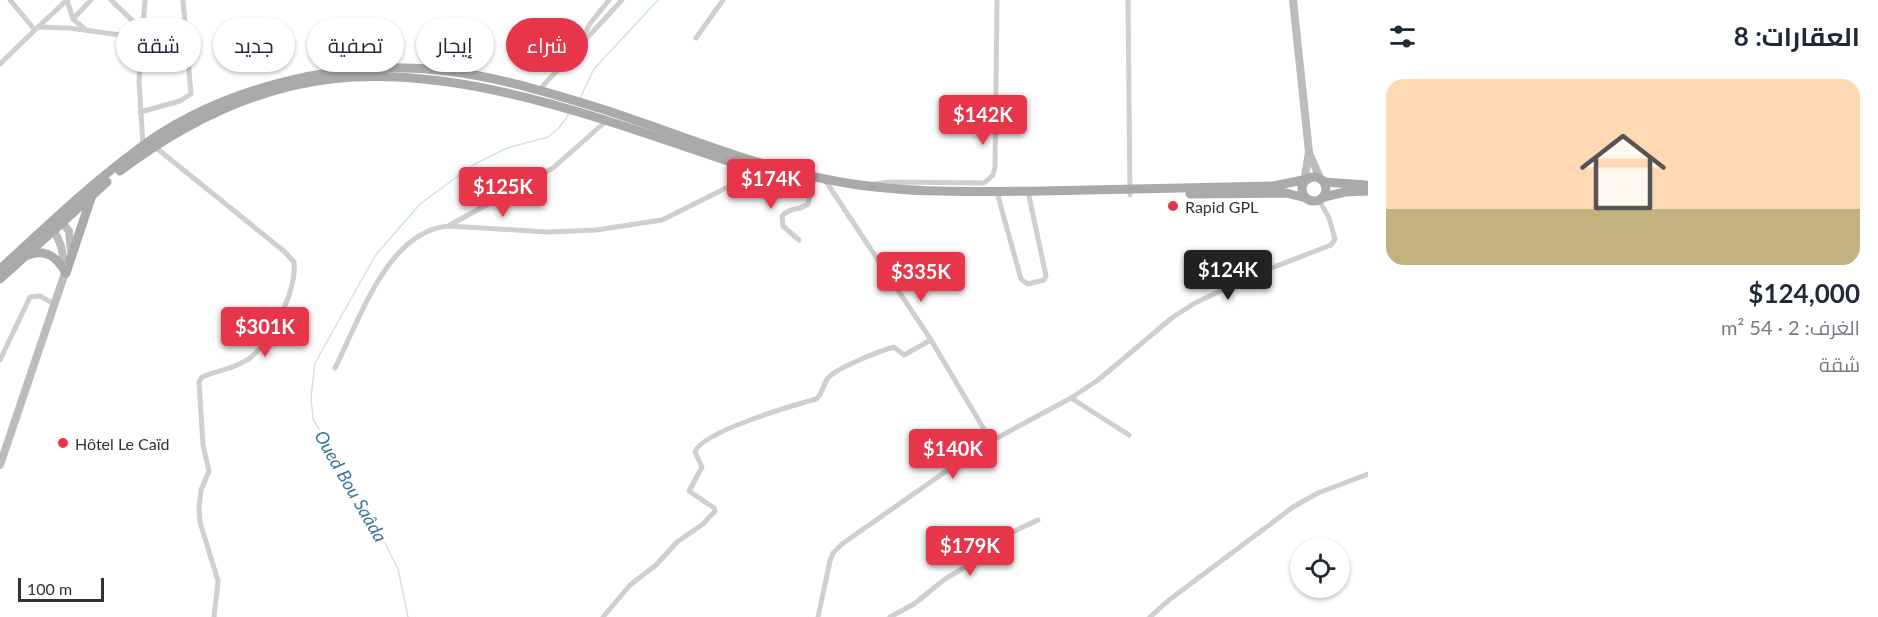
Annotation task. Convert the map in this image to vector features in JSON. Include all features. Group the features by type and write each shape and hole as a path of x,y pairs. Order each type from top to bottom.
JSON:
{"main road":[{"path":"1293,0 1309,152 1306,181 1302,189 1306,198"},
{"path":"0,269 143,146 192,116 235,97 275,84 328,73 399,68 443,70 544,92 768,166 827,183 873,192 1029,196 1273,186 1322,180 1368,185"},
{"path":"0,279 28,255 56,222 94,194 115,174 196,122 240,102 275,90 331,79 396,78 439,81 550,105 755,170 813,183 994,192 1286,193 1312,201 1345,192 1368,191"},
{"path":"1309,152 1327,189 1322,199"},
{"path":"0,465 85,214 94,194"},
{"path":"56,222 66,273"},
{"path":"28,255 34,252 48,253 59,261 66,273"}],"street":[{"path":"10,0 36,28 116,33"},
{"path":"0,64 67,0 73,19 87,31"},
{"path":"73,19 91,0"},
{"path":"111,0 128,18"},
{"path":"144,18 145,0"},
{"path":"140,112 180,101 191,94 183,0"},
{"path":"588,27 609,0"},
{"path":"588,37 622,0"},
{"path":"696,38 723,0"},
{"path":"861,186 890,182 984,183 993,175 995,167 997,0"},
{"path":"1128,0 1130,192"},
{"path":"140,72 143,146"},
{"path":"544,92 559,72"},
{"path":"449,226 553,168 605,122"},
{"path":"155,147 285,252 294,262 292,288 275,324 260,348 249,359 202,377 200,382 203,445 208,471 201,490 199,508 200,522 219,581 214,617"},
{"path":"335,368 376,283 411,241 422,232 449,226 547,232 596,230 662,220 740,181 755,170"},
{"path":"799,240 783,226 782,216 786,211 803,208 808,204 813,183"},
{"path":"827,183 931,340 990,441"},
{"path":"998,196 1021,279 1028,284 1043,281 1047,276 1029,196"},
{"path":"819,617 823,590 833,553 871,522 990,441 1071,398 1098,380 1173,317 1195,303 1256,274 1330,245 1335,239 1334,232 1322,199"},
{"path":"0,360 30,297 40,296 54,304"},
{"path":"603,617 630,585 656,565 677,542 703,524 715,511 689,491 702,467 695,452 700,444 734,426 816,399 823,392 828,377 858,361 894,347 902,355 906,355 931,340"},
{"path":"1071,398 1129,435"},
{"path":"1150,617 1169,600 1293,507 1318,493 1368,474"},
{"path":"890,617 914,604 945,579 977,560 1005,536 1038,520"}],"waterway":[{"name":"Oued Bou Saâda","path":"580,98 594,69 658,0"},
{"name":"Oued Bou Saâda","path":"408,617 398,569 380,533 313,419 311,397 315,363 375,256 420,204 473,165 507,148 548,137 558,129 569,114"}],"place":[{"name":"Rapid GPL","path":"1173,206"},
{"name":"Hôtel Le Caïd","path":"63,443"}]}
